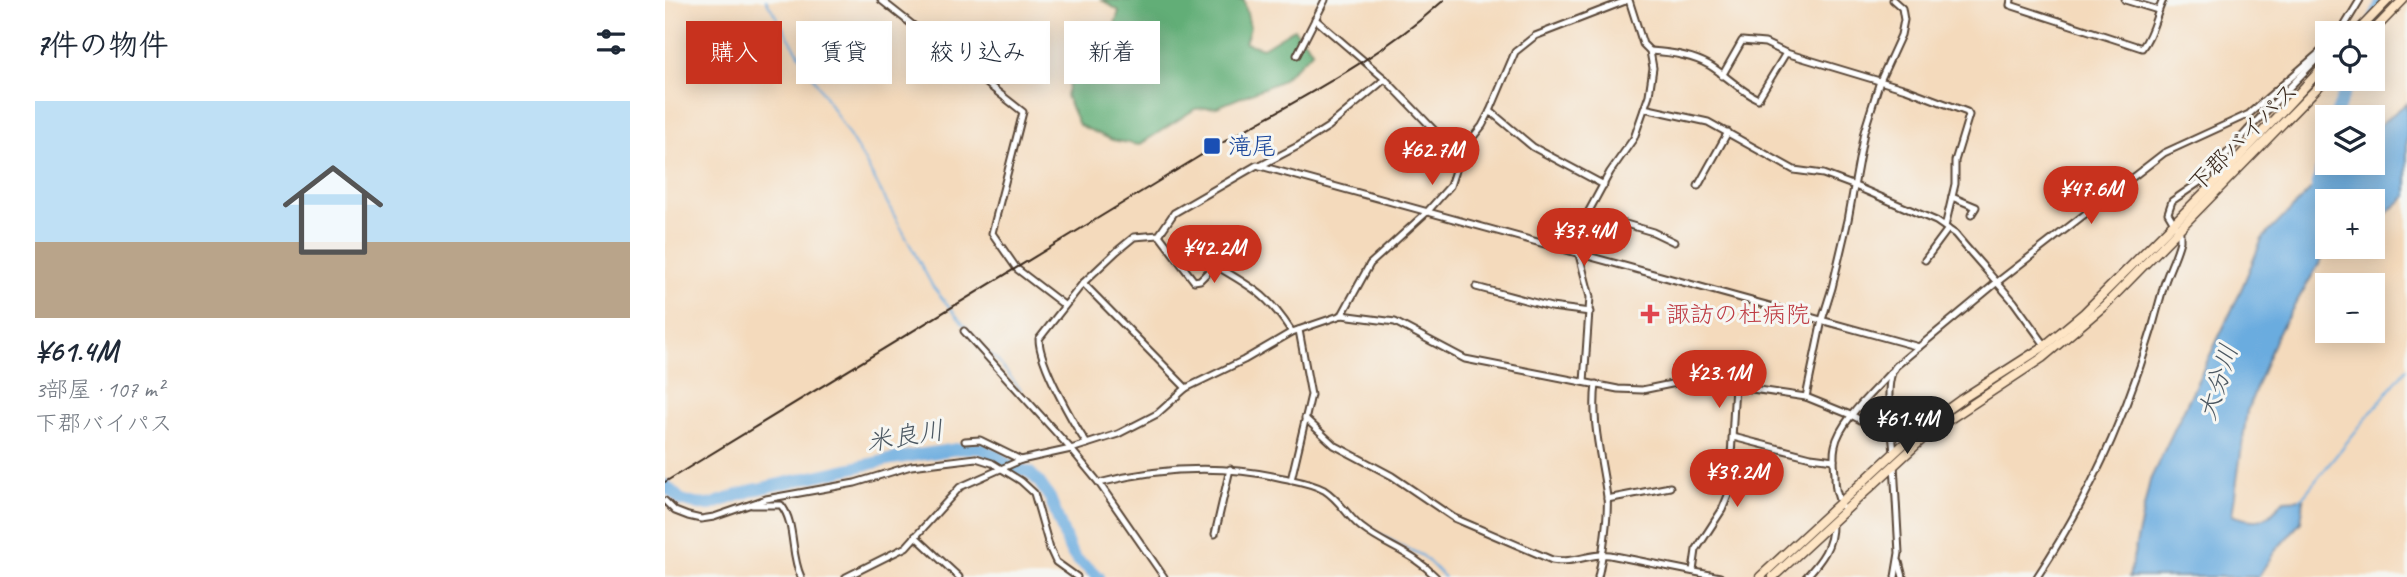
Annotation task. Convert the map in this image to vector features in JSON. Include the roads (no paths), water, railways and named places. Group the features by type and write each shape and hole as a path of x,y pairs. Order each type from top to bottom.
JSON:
{"street":[{"path":"881,0 1023,112 992,233 1017,269 1064,305"},
{"path":"1297,55 1325,0"},
{"path":"1342,315 1370,264 1427,212 1450,186 1461,152 1482,126 1515,52 1535,36 1629,0 1643,44 1650,51 1652,82 1635,138 1610,172 1577,233 1579,253 1588,284 1590,312 1584,382"},
{"path":"1806,397 1855,186 1864,132 1880,81 1901,35 1904,20 1902,8 1893,0"},
{"path":"2011,0 2010,5 2142,48 2154,29 2158,10 2164,0"},
{"path":"2125,0 2158,10"},
{"path":"2347,21 2360,0"},
{"path":"2368,21 2388,0"},
{"path":"2383,21 2403,0"},
{"path":"1315,19 1385,79 1435,131 1461,152"},
{"path":"1723,76 1742,41 1765,43 1786,53 1967,111 1969,115 1955,161 1946,228 1925,260"},
{"path":"1650,51 1708,64 1742,92 1758,99 1786,53"},
{"path":"1843,507 1835,490 1834,460 1838,436 1896,366 1996,283 2164,153 2234,122 2258,108 2315,57"},
{"path":"2037,577 2060,541 2110,442 2154,326 2162,291 2178,250 2180,236 2168,209 2172,201 2212,171 2255,122 2315,62"},
{"path":"1760,577 1843,507 1893,454 1944,411 2045,345 2084,313 2175,227 2315,75"},
{"path":"1260,166 1328,127 1385,79"},
{"name":"下郡バイパス","path":"1773,577 1832,523 1843,507 1894,466 1929,433 2042,358 2073,334 2105,305 2175,227 2315,90"},
{"path":"1644,108 1707,122 1794,170 1823,174 1855,186 1946,228 2014,302 2045,345"},
{"path":"1490,111 1533,147 1604,185"},
{"path":"1698,186 1728,132"},
{"path":"1087,444 1073,423 1039,348 1039,339 1083,283 1134,237 1159,235 1179,209 1257,165 1919,346"},
{"path":"1952,197 1976,207"},
{"path":"1971,215 1979,200"},
{"path":"1588,213 1653,232 1674,242"},
{"path":"1159,235 1194,281 1200,280 1213,267 1218,267 1258,291 1279,313 1292,332"},
{"path":"1083,283 1186,388"},
{"path":"1476,287 1551,307 1590,312"},
{"path":"846,577 906,547 960,487 1021,460 1071,449 1118,434 1157,414 1186,388 1244,360 1292,332 1342,315 1395,322 1465,359 1618,389 1642,390 1691,380 1806,397 1853,416 1893,437"},
{"path":"1291,480 1311,395 1299,330"},
{"path":"964,331 1099,483 1164,577"},
{"path":"1891,372 1889,398 1899,525 1895,577"},
{"path":"1596,384 1594,400 1597,435 1607,499 1598,577"},
{"path":"1693,571 1696,550 1730,493 1735,385"},
{"path":"1305,418 1334,445 1392,476 1467,525 1552,560 1566,562 1601,554 1720,577"},
{"path":"1733,437 1811,457 1834,460"},
{"path":"965,441 980,440 1021,460"},
{"path":"665,501 675,511 701,519 729,514 747,505 786,495 865,481 920,465 976,458 992,463 1021,481 1034,493 1056,562 1077,577"},
{"path":"1099,483 1157,471 1230,469 1310,484 1338,500 1361,527 1413,556 1436,577"},
{"path":"1215,534 1230,469"},
{"path":"1607,499 1670,487"},
{"path":"747,505 781,505 790,526 791,542 801,577"},
{"path":"1806,577 1828,548 1832,523"},
{"path":"915,536 959,577"},
{"path":"1898,559 1903,577"}],"water":[{"name":"大分川","path":"2407,103 2407,196 2385,215 2385,189 2315,189 2315,259 2322,259 2277,335 2247,411 2232,515 2249,520 2262,519 2284,500 2304,499 2301,522 2275,551 2258,577 2129,577 2150,480 2239,295 2262,239 2325,175 2385,175 2385,120"}],"waterway":[{"path":"766,0 864,160 933,287 1021,390"},
{"path":"2373,21 2382,0"},
{"path":"2340,105 2345,91"},
{"path":"2317,189 2320,175"},
{"path":"2300,500 2407,368"},
{"name":"米良川","path":"665,485 681,500 710,505 753,490 892,459 980,448 999,457 1011,467 1029,472 1039,482 1050,498 1070,550 1076,559 1099,577"},
{"path":"1364,524 1423,556 1444,577"}],"railway":[{"path":"665,482 1195,159 1323,86 1386,46 1444,0"}],"place":[{"name":"滝尾","path":"1212,146"},
{"name":"諏訪の杜病院","path":"1650,314"}]}
